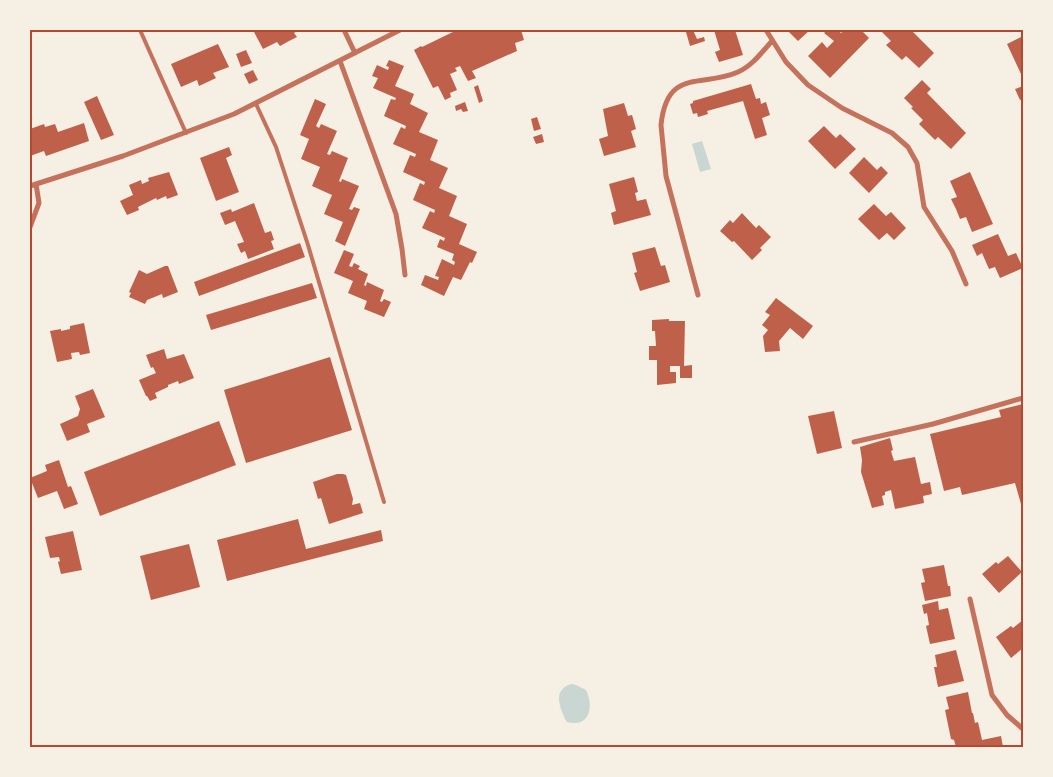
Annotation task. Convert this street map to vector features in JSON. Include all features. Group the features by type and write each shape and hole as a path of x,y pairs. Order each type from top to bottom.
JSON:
{"street":[{"path":"344,30 355,53"},
{"path":"30,186 123,156 186,133 256,104 400,30"},
{"path":"766,30 789,66 808,85 842,108 892,133 908,146 917,163 924,207 952,251 966,284"},
{"path":"698,295 666,176 661,125 662,117 671,96 683,84 738,72 752,63 772,41"},
{"path":"340,61 396,214 405,275"},
{"path":"30,227 39,203 36,184"},
{"path":"854,442 933,424 1023,398"},
{"path":"970,598 992,695 1007,715 1023,728"}],"lane":[{"path":"140,30 186,133"},
{"path":"256,104 276,147 308,245 384,502"}],"shaded area":[{"path":"702,141 711,169 700,172 692,144"},
{"path":"571,684 586,690 590,703 588,714 581,722 567,722 561,708 560,694 565,687"}],"building":[{"path":"253,30 299,30 294,33 297,37 280,46 277,42 263,49"},
{"path":"457,30 521,30 524,40 515,43 517,51 472,71 476,78 468,81 460,66 455,68 457,71 450,74 457,90 450,93 451,97 445,100 438,86 433,88 414,50"},
{"path":"693,30 697,39 704,37 705,41 690,46 686,32"},
{"path":"714,30 735,30 743,55 719,62 715,52 720,50"},
{"path":"787,30 810,30 798,41"},
{"path":"827,30 838,30 841,33 845,30 861,30 869,38 830,78 808,56 822,42 827,48 834,41 824,33"},
{"path":"880,30 911,30 934,53 919,68 906,56 902,60 886,45 891,41"},
{"path":"1023,36 1023,73 1021,74 1007,44"},
{"path":"218,44 229,67 213,73 216,78 199,86 197,80 181,87 171,64"},
{"path":"246,50 252,63 241,67 236,54"},
{"path":"389,60 404,66 395,86 414,94 410,104 428,113 419,132 438,140 430,160 448,168 439,188 457,196 449,216 467,224 459,244 477,252 461,280 453,277 444,296 421,285 425,275 438,280 439,277 435,276 442,259 454,265 455,262 452,260 454,254 437,247 440,239 444,241 445,238 422,228 430,211 434,213 435,210 413,200 420,183 424,185 425,182 403,172 410,155 415,157 416,154 393,144 401,127 405,129 406,126 384,116 391,99 395,100 396,98 373,88 378,78 372,76 377,65 388,70 389,67 386,66"},
{"path":"253,70 258,80 249,84 244,74"},
{"path":"922,80 931,89 927,93 966,133 951,149 938,137 935,140 919,124 923,120 904,98"},
{"path":"751,84 756,99 760,98 761,104 766,102 770,115 762,118 767,135 755,139 743,101 707,111 708,114 698,117 697,113 693,114 690,104 693,101"},
{"path":"478,85 483,101 479,103 474,87"},
{"path":"1023,86 1023,99 1020,100 1015,89"},
{"path":"97,96 114,135 101,140 84,102"},
{"path":"315,99 326,104 316,126 319,128 321,124 337,131 327,154 330,155 332,151 348,158 339,181 341,182 342,179 359,186 349,209 352,210 354,207 360,209 345,246 335,241 343,222 324,214 332,195 312,186 320,167 301,159 309,139 300,135"},
{"path":"465,102 468,111 463,112 461,109 456,111 455,106"},
{"path":"624,103 628,116 632,115 636,129 631,131 636,147 604,156 599,139 608,136 603,109"},
{"path":"537,117 541,129 534,131 531,119"},
{"path":"84,123 89,141 46,156 44,151 30,156 30,129 44,124 45,127 55,124 58,132"},
{"path":"824,126 836,138 840,134 856,149 835,169 808,141"},
{"path":"542,134 544,142 536,144 533,137"},
{"path":"229,147 232,155 226,158 239,192 216,201 200,158"},
{"path":"864,157 877,170 881,166 888,173 869,193 849,173"},
{"path":"169,172 178,195 167,199 166,196 157,200 156,198 138,207 139,210 127,215 120,201 133,195 129,185 141,180 142,184 149,181 148,178"},
{"path":"970,172 993,224 972,232 966,217 960,219 951,199 957,197 950,181"},
{"path":"634,177 638,192 635,193 637,201 646,199 651,215 614,225 611,213 616,211 609,184"},
{"path":"254,203 265,233 271,231 274,240 271,241 274,249 248,259 245,251 241,253 237,244 244,242 235,221 225,225 220,213 231,209 232,212"},
{"path":"874,204 886,216 891,212 906,228 894,240 887,233 879,240 858,219"},
{"path":"742,213 756,228 759,225 771,237 752,260 734,241 732,242 720,231 730,220 733,223"},
{"path":"998,234 1008,256 1016,253 1023,268 1000,278 995,267 989,269 982,253 977,256 972,245"},
{"path":"300,243 305,257 199,296 194,282"},
{"path":"655,247 661,266 665,265 670,282 640,291 634,273 637,272 632,253"},
{"path":"344,250 354,254 349,266 352,267 354,263 360,266 358,269 368,274 364,285 366,286 367,282 384,290 380,301 382,302 384,299 391,302 384,317 364,309 367,301 348,293 353,281 334,273"},
{"path":"168,266 178,292 163,298 162,294 147,300 145,304 129,297 131,293 129,292 139,270 147,274"},
{"path":"312,283 317,298 211,330 206,315"},
{"path":"776,298 813,326 803,339 790,328 779,341 780,351 765,352 763,336 768,330 762,325 770,315 765,312"},
{"path":"669,319 669,321 685,321 684,366 692,365 692,378 680,378 680,366 670,366 670,372 676,372 676,383 657,385 657,360 649,360 649,346 656,346 655,331 652,331 652,320"},
{"path":"84,323 90,353 80,355 79,352 71,353 72,359 57,362 50,331 70,329 70,326"},
{"path":"164,349 167,359 184,354 194,378 179,384 178,381 168,385 168,387 155,393 157,398 150,401 139,380 156,373 153,367 151,368 146,355"},
{"path":"330,357 352,430 246,463 224,390"},
{"path":"93,389 105,417 87,424 90,432 67,441 60,424 78,416 80,409 75,396"},
{"path":"1023,404 1023,511 1015,483 962,495 960,487 944,491 930,434 1001,417 999,410"},
{"path":"834,411 842,448 817,454 808,416"},
{"path":"219,421 236,465 100,516 84,472"},
{"path":"890,438 894,461 915,457 921,484 930,482 932,494 923,496 924,503 895,509 891,490 885,492 885,495 882,496 884,505 872,508 861,472 860,447"},
{"path":"59,460 68,487 71,486 78,504 64,509 57,491 38,498 30,478 47,471 45,465"},
{"path":"337,474 346,475 353,499 352,505 360,503 363,513 329,524 321,498 318,499 313,482"},
{"path":"298,519 306,549 381,530 383,541 227,581 217,540"},
{"path":"73,531 82,570 61,574 58,562 60,561 59,557 50,558 45,537"},
{"path":"189,544 200,587 151,600 140,556"},
{"path":"1008,556 1022,572 999,593 982,574 996,562 998,564"},
{"path":"944,565 951,596 925,601 921,583 925,582 922,569"},
{"path":"938,601 939,610 948,608 955,639 930,644 926,626 929,625 927,613 924,614 922,605"},
{"path":"1023,620 1023,648 1011,658 996,637"},
{"path":"956,650 964,681 938,687 934,667 937,667 935,655"},
{"path":"968,692 972,713 975,723 978,722 982,740 1001,736 1003,747 956,747 954,740 951,739 945,710 949,709 946,697"}]}
